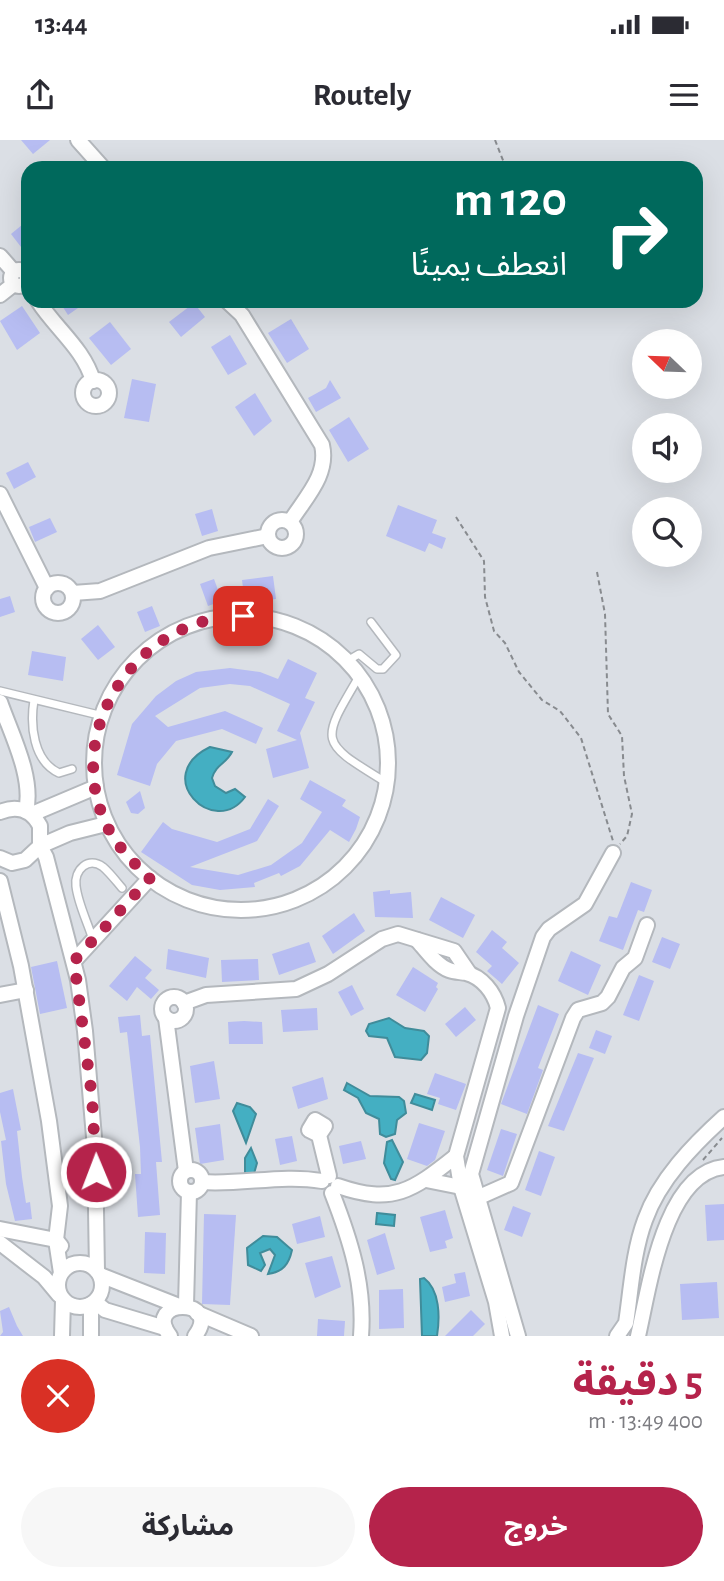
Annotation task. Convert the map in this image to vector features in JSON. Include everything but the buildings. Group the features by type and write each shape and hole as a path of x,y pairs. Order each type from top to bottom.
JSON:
{"street":[{"path":"79,140 97,161"},
{"path":"0,256 21,278"},
{"path":"0,295 21,280"},
{"path":"42,308 54,326 82,353 93,381"},
{"path":"234,308 242,315 322,445 323,465 317,481 290,522"},
{"path":"0,494 47,588 44,604 58,614 72,604 73,593 70,587 58,583 47,588"},
{"path":"268,536 275,522 290,522"},
{"path":"268,536 278,547 289,545 295,537 290,522"},
{"path":"73,593 100,591 209,548 268,536"},
{"path":"228,616 258,616 288,622 315,635 360,675 375,701 384,729 388,760 387,783 377,819 362,845 343,868 319,887 292,901 263,908 233,910 194,902 150,878 131,861 106,824 96,787 94,757 103,716 125,673 146,651 171,633 198,622 228,616"},
{"path":"0,702 26,780 29,813"},
{"path":"29,813 96,787"},
{"path":"0,812 13,808 29,813 40,826 40,846 46,857 74,961 92,1097 98,1273 102,1289 93,1303 91,1336"},
{"path":"0,858 19,862 31,856 40,846 70,833 106,824"},
{"path":"518,1336 471,1174 516,1016 544,937 549,929 585,904 613,853"},
{"path":"74,961 150,878"},
{"path":"0,881 26,990 60,1206 56,1240 61,1273 57,1284 61,1298 62,1336"},
{"path":"478,1198 511,1184 573,1018 578,1010 601,1003 608,997 623,968 635,958 647,925"},
{"path":"186,1171 166,1018 181,1018 186,1009 184,1003 206,995 296,989 328,974 390,935 404,934 416,940 439,964 450,971 469,973 487,986 495,996 498,1008 456,1156 461,1187 496,1302 502,1336"},
{"path":"0,995 26,990"},
{"path":"617,1336 626,1323 644,1223 653,1201 684,1158 724,1117"},
{"path":"319,1135 330,1184 350,1238 358,1276 363,1315 361,1336"},
{"path":"202,1182 252,1183 284,1177 383,1196 396,1195 426,1180 456,1156"},
{"path":"638,1336 645,1295 674,1212 698,1175 724,1167"},
{"path":"186,1171 197,1172 202,1182 195,1191 189,1192 180,1185 182,1174 186,1171"},
{"path":"426,1180 461,1187"},
{"path":"189,1192 187,1308 201,1324 195,1336"},
{"path":"0,1240 56,1240"},
{"path":"0,1240 44,1277 61,1298 76,1307 93,1303 105,1310 168,1332 166,1316 187,1308"},
{"path":"56,1240 75,1263"},
{"path":"61,1273 75,1263 87,1264 98,1273 251,1336"}],"lane":[{"path":"347,661 359,654 377,669 383,669 392,662 396,655 393,646 371,622"},
{"path":"360,675 331,723 332,741 343,756 387,783"},
{"path":"0,691 103,716"},
{"path":"34,699 32,725 41,758 50,769 59,773 72,769"},
{"path":"94,940 76,887 76,874 82,866 92,863 102,866 122,888"}],"path":[{"path":"495,140 503,161"},
{"path":"456,517 484,561 485,597 494,631 505,643 519,671 542,700 560,711 580,738 613,838 613,853"},
{"path":"597,572 605,614 603,639 608,713 622,736 624,776 632,814 627,836 613,853"}],"water":[{"path":"210,747 232,752 212,778 215,786 226,793 235,789 245,797 232,808 218,811 204,807 193,799 187,787 186,773 193,759"},
{"path":"389,1018 405,1028 424,1031 429,1036 427,1053 421,1060 395,1057 387,1038 369,1036 366,1031 369,1024"},
{"path":"347,1083 370,1096 399,1097 404,1101 406,1113 397,1120 395,1134 386,1137 380,1134 379,1119 366,1113 358,1098 344,1090"},
{"path":"415,1094 435,1100 432,1110 411,1103"},
{"path":"237,1103 250,1107 256,1114 246,1143 233,1111"},
{"path":"392,1140 403,1162 395,1180 391,1179 384,1163 387,1142"},
{"path":"251,1148 257,1163 253,1177 245,1177 245,1158"},
{"path":"377,1213 395,1215 394,1226 376,1224"},
{"path":"263,1236 277,1237 292,1250 284,1266 268,1274 275,1255 270,1249 260,1253 265,1265 261,1271 248,1265 247,1248"},
{"path":"424,1278 436,1297 437,1336 422,1336 420,1279"}],"route":[{"path":"96,1172 92,1097 74,961 150,878 131,861 106,824 96,787 94,757 103,716 109,698 125,673 146,651 171,633 198,622 243,616"}]}
